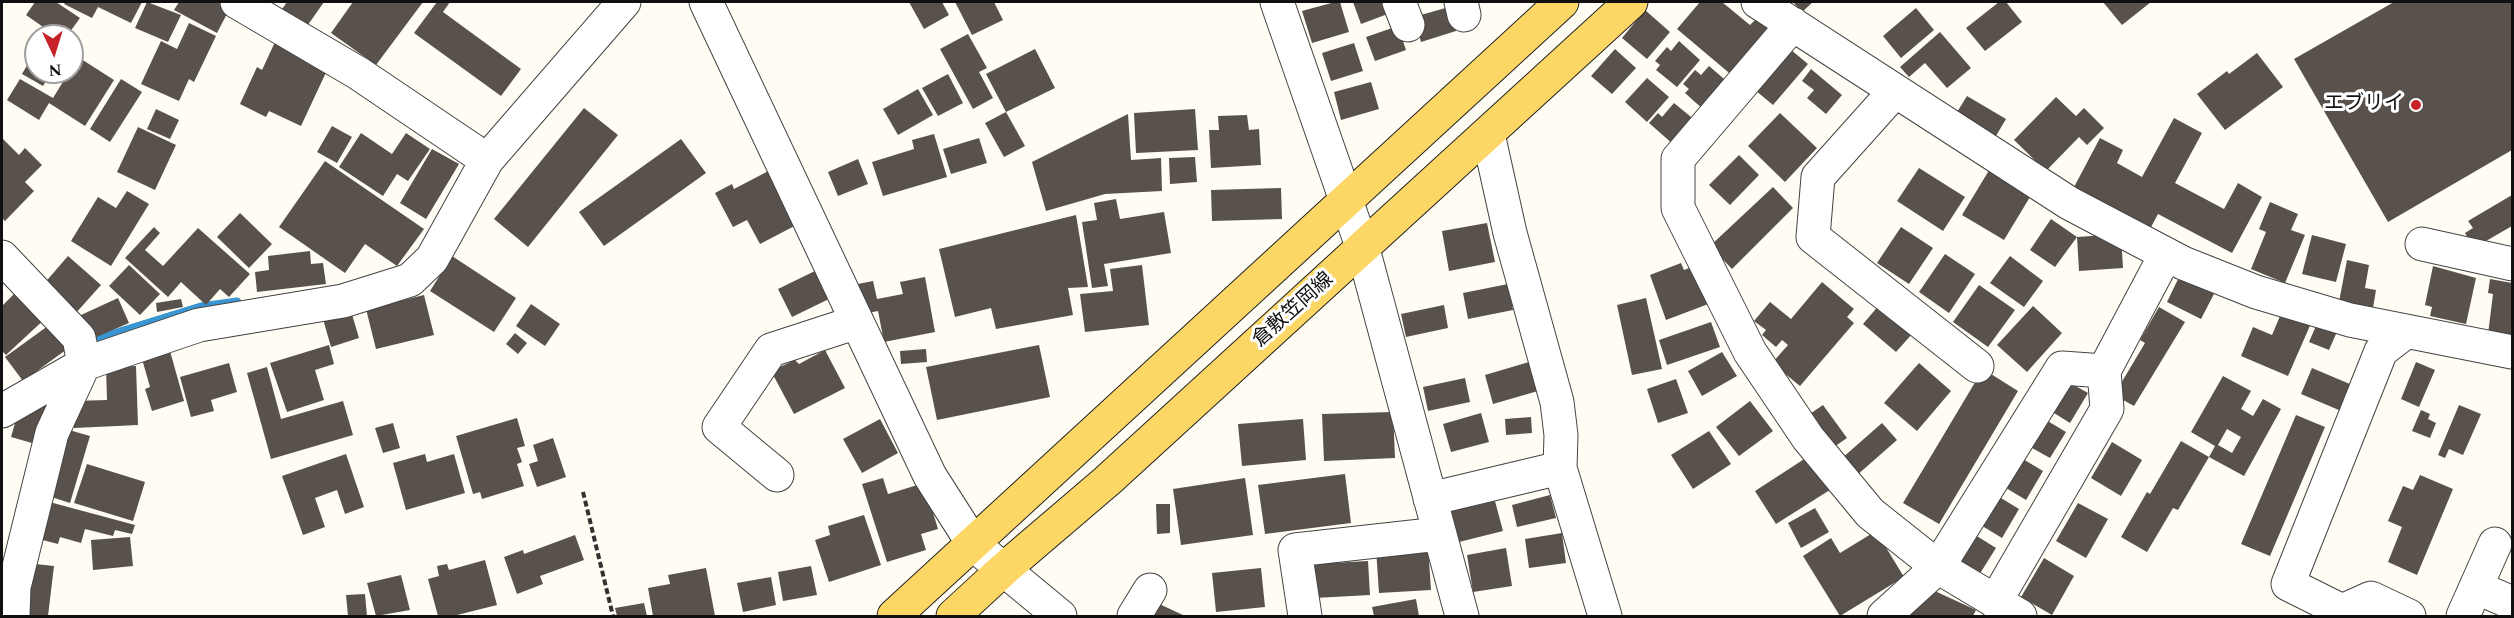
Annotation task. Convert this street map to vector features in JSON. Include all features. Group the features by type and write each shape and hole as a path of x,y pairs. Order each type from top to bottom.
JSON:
{"main road":[{"path":"894,616 974,545 1562,2"},
{"name":"倉敷笠岡線","path":"953,616 1107,481 1631,2"}],"street":[{"path":"237,2 358,73 487,160"},
{"path":"2,411 84,364 199,325 343,302 410,280 432,260 487,160 624,2"},
{"path":"706,2 930,476 974,545 1060,616"},
{"path":"1277,2 1363,249 1462,616"},
{"path":"1758,2 2069,203 2183,263 2265,295 2350,320 2512,352"},
{"path":"1793,24 1678,159 1678,208 1750,352 1808,438 1870,513 1938,567 2007,609 2107,409 2104,370 2166,254"},
{"path":"1895,91 1818,177 1813,237 1977,366"},
{"path":"1488,134 1510,233 1557,402 1561,435 1560,468 1605,616"},
{"path":"2422,244 2512,264"},
{"path":"2,257 79,338 84,364 52,433 14,587 13,616"},
{"path":"777,475 719,427 771,350 857,321"},
{"path":"2407,331 2381,351 2288,584 2341,614 2371,598 2409,616"},
{"path":"1884,616 1938,567 2062,368 2104,370"},
{"path":"1430,499 1560,468"},
{"path":"1305,616 1295,550 1439,534"},
{"path":"2495,544 2470,602 2512,603"}],"path":[{"path":"583,492 613,616"}],"building":[{"path":"35,2 56,2 80,18 76,24 39,24 26,15"},
{"path":"66,2 142,2 131,23 98,7 92,18 64,4"},
{"path":"147,2 181,15 168,42 135,28"},
{"path":"179,2 218,2 230,8 217,33 174,10"},
{"path":"287,2 324,2 305,29 280,12"},
{"path":"353,2 423,2 376,65 331,33"},
{"path":"437,2 450,2 443,12 521,69 501,96 414,33"},
{"path":"909,2 942,2 949,15 924,29"},
{"path":"955,2 994,2 1003,20 972,35"},
{"path":"1340,2 1349,32 1312,43 1302,11"},
{"path":"1353,2 1389,2 1393,12 1361,24"},
{"path":"1700,2 1722,2 1750,25 1756,19 1772,32 1734,77 1677,29"},
{"path":"1793,2 1813,2 1802,12"},
{"path":"1999,2 2006,2 2022,22 1985,51 1966,28"},
{"path":"2103,2 2151,2 2122,25"},
{"name":"エブリイ","path":"2394,2 2512,2 2512,150 2388,222 2294,59"},
{"path":"1449,7 1456,31 1421,42 1414,17"},
{"path":"1916,8 1934,30 1901,58 1883,36"},
{"path":"1645,10 1670,32 1647,59 1622,38"},
{"path":"189,23 216,36 194,82 189,79 179,101 141,84 161,41 177,49"},
{"path":"1398,26 1406,50 1375,61 1366,37"},
{"path":"1940,32 1971,68 1947,88 1925,63 1909,77 1900,67"},
{"path":"968,34 987,68 979,72 993,98 973,109 940,49"},
{"path":"1679,41 1700,60 1677,87 1656,70 1660,65 1655,61 1667,47 1671,51"},
{"path":"275,42 329,66 301,126 269,111 266,117 240,104 257,67 262,70"},
{"path":"1354,43 1363,71 1331,81 1322,53"},
{"path":"1784,44 1808,64 1773,105 1749,85"},
{"path":"1035,49 1055,88 1006,112 986,74"},
{"path":"1615,49 1636,68 1612,94 1591,76"},
{"path":"2257,53 2283,87 2225,130 2197,94 2227,71 2229,74"},
{"path":"84,61 114,80 85,126 49,103 39,120 7,100 20,79 24,84 29,84 53,98 62,84 84,84"},
{"path":"1709,66 1730,84 1705,111 1685,93 1689,89 1683,84 1695,70 1701,75"},
{"path":"1811,69 1842,95 1826,114 1807,98 1814,90 1802,81"},
{"path":"948,74 963,103 938,116 922,88"},
{"path":"1647,78 1669,97 1647,122 1625,102"},
{"path":"121,79 142,92 110,142 90,129"},
{"path":"1371,82 1379,109 1341,120 1334,92"},
{"path":"918,89 933,115 898,135 883,109"},
{"path":"1967,96 2006,119 1993,141 1954,117"},
{"path":"2056,97 2076,116 2084,108 2104,128 2087,145 2079,137 2046,171 2014,140"},
{"path":"1674,103 1696,121 1674,145 1649,123 1658,113 1662,117"},
{"path":"584,108 618,135 528,247 494,219"},
{"path":"156,109 179,120 170,139 147,129"},
{"path":"1195,109 1198,150 1136,153 1134,113"},
{"path":"1006,112 1025,146 1004,157 985,123"},
{"path":"1780,113 1817,148 1785,182 1748,146"},
{"path":"1128,114 1131,160 1161,158 1162,191 1105,194 1046,211 1032,162"},
{"path":"1247,115 1249,130 1259,129 1261,165 1211,168 1209,130 1219,130 1218,116"},
{"path":"2174,118 2202,133 2175,183 2224,209 2238,183 2262,197 2232,253 2158,214 2150,229 2073,189 2100,138 2123,150 2117,163 2142,177"},
{"path":"332,126 352,137 337,163 317,152"},
{"path":"138,127 176,145 155,190 117,172"},
{"path":"361,133 392,154 406,133 430,149 408,181 397,174 383,196 339,167"},
{"path":"934,134 947,177 883,196 872,162 914,149 912,140"},
{"path":"979,138 987,163 951,174 943,149"},
{"path":"3,139 19,155 25,148 42,165 25,182 34,191 5,221 2,218"},
{"path":"681,139 706,173 604,246 579,212"},
{"path":"432,149 459,164 426,219 400,203"},
{"path":"1739,155 1759,175 1730,205 1709,185"},
{"path":"1195,157 1197,182 1170,184 1169,158"},
{"path":"858,159 868,184 838,196 828,172"},
{"path":"325,161 424,229 397,266 365,244 345,273 279,227"},
{"path":"776,167 804,221 760,244 747,220 733,227 715,193 732,184 734,189"},
{"path":"1991,167 2033,192 2004,240 1962,215"},
{"path":"1919,168 1965,197 1943,231 1897,201"},
{"path":"1773,187 1793,208 1732,269 1710,246"},
{"path":"1281,188 1282,219 1212,221 1211,190"},
{"path":"127,191 149,204 111,266 71,241 98,197 116,208"},
{"path":"2512,195 2512,226 2474,248 2465,233 2473,228 2468,221"},
{"path":"1116,199 1120,219 1164,212 1171,253 1104,264 1108,286 1092,288 1082,222 1097,220 1094,203"},
{"path":"2270,202 2298,214 2291,230 2305,235 2285,283 2251,269 2266,232 2259,229"},
{"path":"240,213 272,244 249,268 217,237"},
{"path":"1076,215 1088,287 1068,288 1073,315 996,329 991,308 955,317 939,249"},
{"path":"2051,219 2077,237 2055,267 2030,250"},
{"path":"1487,223 1495,262 1449,271 1442,231"},
{"path":"154,227 160,233 145,250 163,266 198,228 250,274 229,297 220,289 206,305 181,282 168,297 125,258"},
{"path":"1901,227 1933,248 1909,284 1877,263"},
{"path":"2121,234 2123,268 2079,271 2077,237"},
{"path":"2312,235 2346,244 2336,282 2302,274"},
{"path":"310,251 311,264 323,263 326,284 257,292 255,272 269,270 268,256"},
{"path":"1945,254 1975,274 1949,313 1919,292"},
{"path":"68,256 101,285 75,314 42,286"},
{"path":"452,256 516,298 494,332 430,291"},
{"path":"2010,256 2043,281 2024,307 1990,283"},
{"path":"2347,260 2369,265 2365,288 2376,290 2372,314 2338,307"},
{"path":"1681,263 1684,270 1697,265 1711,303 1666,320 1650,275"},
{"path":"129,265 160,294 140,315 109,286"},
{"path":"1142,265 1149,325 1085,332 1080,294 1113,291 1110,269"},
{"path":"2433,266 2476,278 2466,324 2430,316 2432,307 2425,305"},
{"path":"817,270 831,298 792,317 778,289"},
{"path":"2180,275 2215,292 2201,319 2167,302"},
{"path":"925,277 935,332 884,342 878,311 863,314 858,284 873,281 877,299 903,294 900,282"},
{"path":"2490,279 2512,283 2512,338 2488,334 2493,294 2488,293"},
{"path":"1822,282 1854,309 1847,317 1854,323 1800,386 1772,363 1788,345 1782,340 1776,347 1762,335 1766,330 1754,321 1770,302 1791,319"},
{"path":"1508,284 1513,310 1468,319 1463,293"},
{"path":"1979,285 2015,310 1988,347 1953,322"},
{"path":"21,287 48,316 6,355 2,351 2,306"},
{"path":"424,295 434,335 376,349 366,309"},
{"path":"118,298 129,323 92,339 81,315"},
{"path":"1646,298 1662,369 1632,375 1617,305"},
{"path":"181,299 183,307 157,312 156,303"},
{"path":"531,304 560,324 545,346 516,326"},
{"path":"1880,304 1913,333 1896,352 1863,324"},
{"path":"1444,305 1448,328 1406,337 1401,314"},
{"path":"2033,306 2062,333 2027,372 1997,345"},
{"path":"2159,307 2185,322 2134,406 2114,395 2145,343 2140,340"},
{"path":"2283,309 2312,321 2288,376 2241,356 2253,327 2272,335"},
{"path":"351,311 359,338 331,347 323,319"},
{"path":"2319,319 2339,327 2329,350 2309,342"},
{"path":"1711,322 1720,347 1667,365 1659,340"},
{"path":"52,323 70,347 23,381 5,357"},
{"path":"515,333 527,343 518,354 506,344"},
{"path":"329,345 334,364 315,370 324,400 287,412 270,363"},
{"path":"1039,345 1050,397 937,420 926,367"},
{"path":"926,349 927,362 901,364 900,351"},
{"path":"825,350 845,388 794,414 771,371 795,360 799,364"},
{"path":"170,351 184,401 152,411 145,389 150,387 142,359"},
{"path":"1722,352 1737,376 1702,396 1688,371"},
{"path":"1529,362 1538,391 1493,404 1485,375"},
{"path":"2416,362 2435,370 2419,407 2401,399"},
{"path":"229,363 237,392 211,400 214,411 191,417 180,377"},
{"path":"1919,363 1951,391 1917,431 1884,403"},
{"path":"136,366 138,425 74,428 73,401 107,400 106,367"},
{"path":"267,367 281,419 343,401 353,435 271,459 247,373"},
{"path":"2312,368 2364,390 2353,416 2301,394"},
{"path":"1983,369 2018,391 1939,524 1903,503"},
{"path":"2223,376 2251,391 2241,409 2253,416 2263,399 2281,409 2244,476 2209,457 2215,446 2191,432","holes":["2227,429 2241,437 2232,453 2218,445"]},
{"path":"1465,378 1470,402 1428,411 1423,387"},
{"path":"1676,379 1688,413 1658,423 1647,389"},
{"path":"2063,379 2088,393 2070,423 2046,408"},
{"path":"1750,401 1773,431 1739,456 1716,427"},
{"path":"40,403 51,407 39,445 11,437 17,416"},
{"path":"1823,405 1847,438 1831,449 1807,416"},
{"path":"2459,405 2481,414 2463,455 2449,449 2445,458 2438,455"},
{"path":"2421,410 2430,414 2428,419 2436,423 2430,438 2412,431"},
{"path":"1393,412 1395,458 1324,461 1322,414"},
{"path":"1481,413 1489,442 1451,452 1443,424"},
{"path":"2296,415 2325,427 2270,556 2241,544"},
{"path":"1531,417 1532,433 1506,435 1505,419"},
{"path":"2041,417 2066,432 2050,458 2025,444"},
{"path":"517,418 525,446 517,448 522,462 517,464 524,486 482,499 480,492 473,494 456,436"},
{"path":"880,419 898,453 862,473 843,439"},
{"path":"1303,419 1306,460 1242,466 1238,424"},
{"path":"393,423 400,448 383,453 375,428"},
{"path":"1882,423 1897,440 1856,476 1841,459"},
{"path":"62,428 90,436 70,503 42,494"},
{"path":"1709,431 1731,464 1693,489 1671,455"},
{"path":"553,438 566,477 537,487 529,464 538,461 533,445"},
{"path":"2181,441 2209,457 2178,510 2173,508 2147,552 2121,537 2147,492 2150,494"},
{"path":"2112,442 2142,460 2121,496 2091,478"},
{"path":"346,454 364,507 345,514 337,490 315,498 325,527 303,535 282,476"},
{"path":"425,454 427,462 454,454 465,493 406,510 393,463"},
{"path":"1812,454 1833,488 1776,524 1755,491"},
{"path":"2018,456 2043,471 2026,500 2001,485"},
{"path":"87,464 145,482 133,521 74,503"},
{"path":"1345,474 1351,523 1265,534 1258,485"},
{"path":"2420,475 2453,489 2417,575 2388,562 2402,527 2388,521 2403,486 2413,490"},
{"path":"883,478 888,494 924,483 938,529 921,534 926,550 887,562 862,484"},
{"path":"1245,478 1253,535 1181,545 1173,489"},
{"path":"1550,495 1556,518 1517,527 1512,505"},
{"path":"1996,495 2019,509 2002,538 1979,524"},
{"path":"42,500 135,525 132,534 115,530 113,536 85,529 81,543 60,537 58,544 31,537"},
{"path":"1495,501 1503,531 1459,542 1451,511"},
{"path":"2078,503 2108,519 2086,558 2056,541"},
{"path":"1156,504 1170,504 1170,533 1157,534"},
{"path":"1815,508 1829,532 1801,548 1788,523"},
{"path":"864,515 881,565 829,582 815,540 830,535 828,526"},
{"path":"1876,531 1904,577 1840,616 1803,556 1831,538 1840,553"},
{"path":"1562,533 1566,563 1529,568 1525,539"},
{"path":"1972,533 1996,548 1979,575 1955,561"},
{"path":"575,535 584,560 540,576 543,584 517,594 504,557 523,550 524,554"},
{"path":"130,537 133,566 93,570 91,540"},
{"path":"1428,545 1431,590 1379,593 1376,549"},
{"path":"1506,548 1512,586 1473,592 1467,555"},
{"path":"2044,558 2074,576 2052,615 2021,597"},
{"path":"485,560 497,605 453,616 438,616 428,579 439,576 437,566 447,564 449,570"},
{"path":"1368,561 1370,595 1315,598 1313,564"},
{"path":"26,563 54,566 48,616 20,616"},
{"path":"811,566 817,595 783,601 778,572"},
{"path":"706,568 715,616 653,616 648,588 670,584 668,575"},
{"path":"1261,568 1265,607 1216,612 1212,573"},
{"path":"401,575 410,610 376,616 367,583"},
{"path":"771,577 776,605 743,612 737,583"},
{"path":"1924,586 1976,610 1973,616 1910,616"},
{"path":"365,594 367,616 348,616 346,595"},
{"path":"1416,599 1419,616 1374,616 1372,607"},
{"path":"1153,601 1185,616 1145,616"},
{"path":"644,603 647,616 617,616 615,608"}],"waterway":[{"path":"88,348 101,338 201,307 237,302"}],"place":[{"name":"エブリイ","path":"2416,105"}]}
